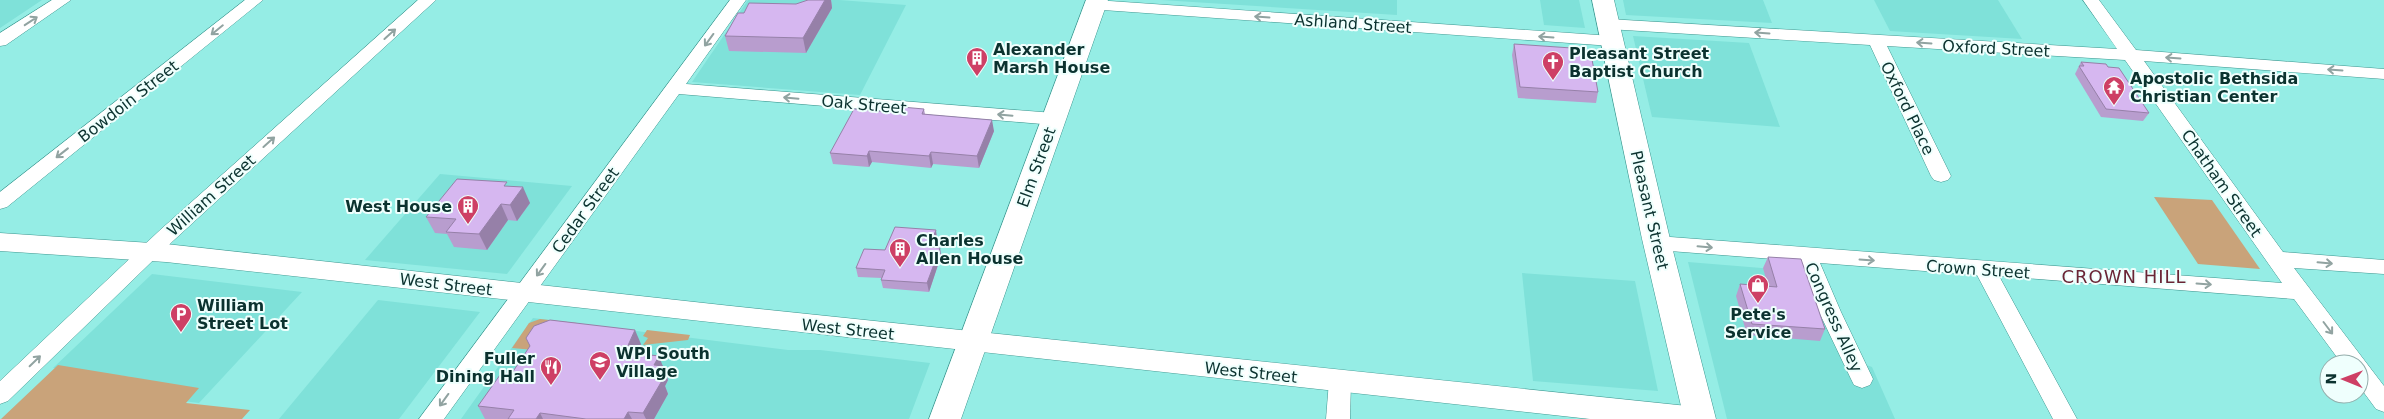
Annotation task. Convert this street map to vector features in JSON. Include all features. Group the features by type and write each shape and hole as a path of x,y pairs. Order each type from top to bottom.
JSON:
{"main road":[{"name":"Elm Street","path":"945,419 1096,3"},
{"name":"Pleasant Street","path":"1608,22 1698,419"}],"street":[{"path":"0,41 62,0"},
{"name":"Bowdoin Street","path":"0,202 255,0"},
{"name":"William Street","path":"0,395 150,252 428,0"},
{"name":"Cedar Street","path":"431,419 738,0"},
{"name":"Chatham Street","path":"2092,0 2276,259 2347,354"},
{"name":"Ashland Street","path":"1096,3 1608,22"},
{"name":"Oxford Street","path":"1608,22 2131,55 2384,74"},
{"name":"Oxford Place","path":"1876,40 1941,176"},
{"name":"Oak Street","path":"674,88 1054,119"},
{"name":"West Street","path":"0,242 150,252 1698,419"},
{"name":"Crown Street","path":"1657,243 1807,256 2300,292"},
{"name":"Congress Alley","path":"1807,256 1830,312 1862,379"},
{"path":"2276,259 2384,267"},
{"path":"1984,269 2065,419"},
{"path":"1338,419 1340,381"},
{"path":"2369,383 2384,403"}],"shaded area":[{"path":"0,0 42,0 0,28"},
{"path":"748,0 839,0 906,5 860,95 692,82"},
{"path":"1161,0 1397,0 1397,15"},
{"path":"1540,0 1579,0 1585,28 1544,25"},
{"path":"1623,0 1763,0 1772,23 1626,15"},
{"path":"1874,0 1998,0 2022,39 1890,31"},
{"path":"1633,36 1749,43 1780,127 1652,117"},
{"path":"440,174 572,186 507,274 365,260"},
{"path":"2154,197 2212,200 2260,269 2198,264"},
{"path":"1688,262 1809,272 1847,358 1872,367 1895,419 1727,419"},
{"path":"1522,273 1635,281 1658,391 1533,381"},
{"name":"William Street Lot","path":"152,274 302,292 199,403 119,393 132,377 53,368"},
{"path":"378,300 480,312 399,419 279,419"},
{"path":"533,318 788,350 820,350 930,363 909,419 461,419"},
{"path":"540,319 577,323 534,350 512,348 529,323"},
{"path":"647,330 690,335 688,340 643,345 648,338 643,336"},
{"path":"58,365 199,388 186,403 250,410 242,419 1,419"}],"building":[{"path":"808,0 825,0 803,38 725,36 738,13 744,13 749,3 796,4"},
{"name":"Pleasant Street Baptist Church","path":"1514,44 1586,49 1588,54 1591,54 1598,92 1520,87"},
{"path":"2081,62 2106,64 2108,67 2119,68 2149,113 2106,109 2079,66 2084,66"},
{"path":"890,106 924,109 922,114 992,120 977,156 931,152 929,156 869,151 867,156 830,153 854,109 888,112"},
{"path":"457,179 507,182 504,186 523,187 510,205 501,204 479,234 446,232 456,219 426,217"},
{"name":"Charles Allen House","path":"895,227 936,230 929,247 940,248 927,283 881,280 885,270 856,268 864,249 885,250"},
{"name":"Pete's Service","path":"1768,257 1801,259 1825,329 1752,324 1740,284 1777,287"},
{"name":"WPI South Village","path":"550,320 635,330 625,352 659,356 654,365 663,366 655,379 663,379 643,413 628,412 624,419 586,419 540,413 536,419 508,419 514,410 478,406 500,375 510,376 530,346 526,338 534,326"}],"place":[{"name":"Alexander Marsh House","path":"977,77"},
{"name":"Pleasant Street Baptist Church","path":"1553,81"},
{"name":"Apostolic Bethsida Christian Center","path":"2114,106"},
{"name":"West House","path":"468,225"},
{"name":"Charles Allen House","path":"900,268"},
{"name":"Pete's Service","path":"1758,304"},
{"name":"William Street Lot","path":"181,333"},
{"name":"WPI South Village","path":"600,381"},
{"name":"Fuller Dining Hall","path":"551,386"}],"district":[{"name":"CROWN HILL","path":"2124,277"}]}
